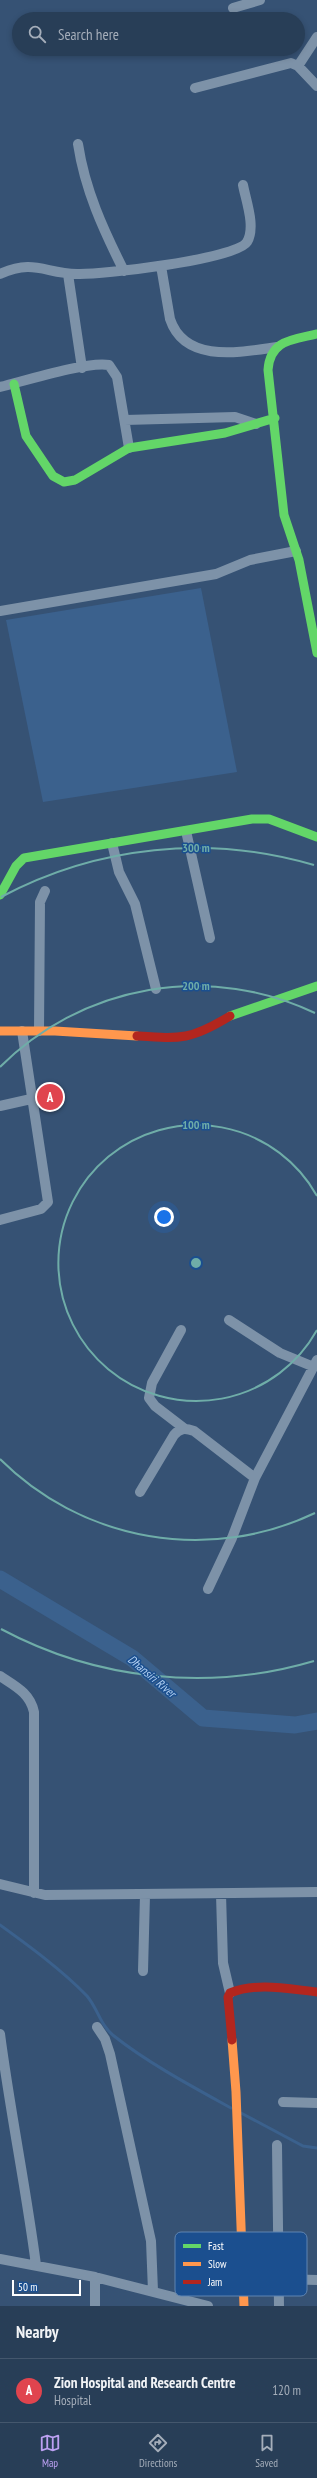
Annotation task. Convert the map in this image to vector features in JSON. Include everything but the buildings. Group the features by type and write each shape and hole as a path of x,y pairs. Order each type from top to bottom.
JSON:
{"street":[{"path":"233,8 260,0"},
{"path":"305,56 317,38"},
{"path":"298,66 305,56"},
{"path":"195,88 291,63 298,66 317,86"},
{"path":"78,144 86,182 96,213 124,271"},
{"path":"0,274 31,266 68,274 124,271 161,266 241,248 247,243 250,227 243,185"},
{"path":"161,266 172,326 184,341 206,350 228,354 277,347 290,341 317,334"},
{"path":"68,274 82,368"},
{"path":"277,347 269,356 268,370 275,418 276,444 284,514 296,551 317,653"},
{"path":"0,387 103,364 113,368 117,377 129,448"},
{"path":"14,384 26,436 58,480 69,482 75,480 129,448 225,433 275,418"},
{"path":"125,420 235,417 256,424"},
{"path":"0,611 216,574 250,560 296,551"},
{"path":"0,895 16,866 24,858 252,819 269,819 317,837"},
{"path":"186,831 210,938"},
{"path":"112,843 119,872 135,904 156,989"},
{"path":"39,1031 40,902 44,891"},
{"path":"0,1030 177,1039 204,1032 237,1012 317,986"},
{"path":"0,1220 41,1209 48,1202 31,1099 22,1031"},
{"path":"0,1106 31,1099"},
{"path":"208,1589 232,1538 255,1478 316,1364 280,1353 229,1320"},
{"path":"181,1330 148,1392 151,1403 185,1429"},
{"path":"140,1492 174,1436 179,1430 185,1429 194,1431 255,1478"},
{"path":"0,1676 23,1692 32,1702 34,1712 34,1893"},
{"path":"0,1884 34,1893 145,1895 317,1892"},
{"path":"221,1894 223,1964 230,1993 228,2017 236,2092 241,2232"},
{"path":"143,1971 145,1895"},
{"path":"230,1993 237,1989 257,1987 317,1992"},
{"path":"97,2027 105,2039 110,2054 150,2241 153,2291"},
{"path":"0,2034 26,2189 36,2265"},
{"path":"283,2102 317,2103"},
{"path":"278,2145 279,2232"},
{"path":"0,2259 95,2277 208,2306"},
{"path":"95,2277 95,2306"},
{"path":"307,2280 317,2280"},
{"path":"244,2296 244,2306"}],"water":[{"path":"201,588 237,772 43,802 6,620"}],"waterway":[{"name":"Dhansiri River","path":"0,1579 132,1658 203,1718 295,1725 317,1721"},
{"path":"0,1925 45,1959 77,1986 91,2001 105,2027 114,2036 156,2065 231,2108"},
{"path":"241,2113 303,2146 317,2148"}],"traffic: fast":[{"path":"317,334 291,340 278,347 273,353 268,370 284,515 299,560 317,653"},
{"path":"14,384 26,436 53,476 64,482 75,480 129,448 225,433 275,418"},
{"path":"0,895 16,866 24,858 252,819 269,819 317,837"},
{"path":"230,1016 317,986"}],"traffic: slow":[{"path":"0,1031 55,1031 137,1036"},
{"path":"232,2040 236,2092 241,2232"},
{"path":"244,2296 244,2306"}],"traffic: jam":[{"path":"137,1036 165,1038 195,1034 230,1016"},
{"path":"232,2040 228,1997 230,1993 262,1987 317,1992"}],"place":[{"name":"Zion Hospital and Research Centre","path":"50,1097"}]}
